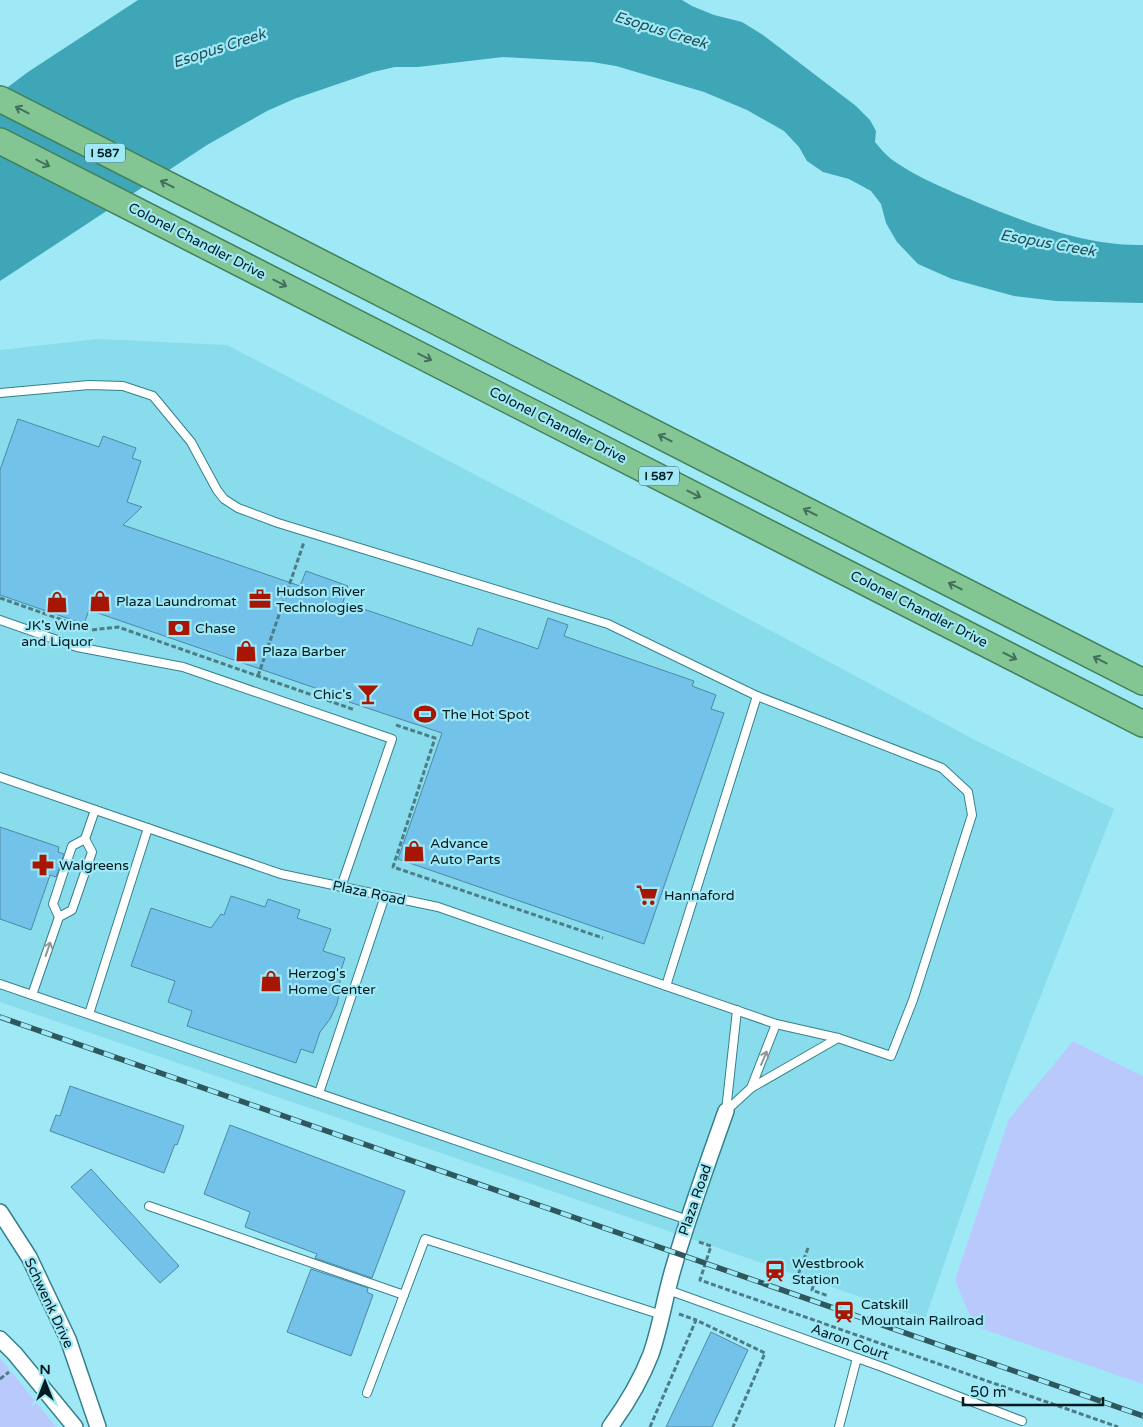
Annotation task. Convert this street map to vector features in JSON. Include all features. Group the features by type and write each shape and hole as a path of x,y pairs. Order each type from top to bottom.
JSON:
{"highway":[{"name":"I 587","path":"0,99 1143,682"},
{"name":"Colonel Chandler Drive","path":"0,141 1143,724"}],"street":[{"name":"Plaza Road","path":"610,1427 639,1381 651,1354 683,1236 726,1111"},
{"name":"Schwenk Drive","path":"0,1212 29,1257 68,1339 98,1427"},
{"path":"0,1338 75,1427"}],"lane":[{"path":"0,393 89,385 123,386 153,396 191,442 217,490 224,499 238,508 308,532 608,624 757,696 942,768 968,792 972,815 913,1000 891,1056 838,1038 776,1024"},
{"path":"0,620 77,647 183,667 392,739 341,887"},
{"path":"666,986 757,696"},
{"name":"Plaza Road","path":"0,777 281,874 438,907 776,1024 751,1088 726,1111"},
{"path":"59,917 52,904 72,846 85,839 95,810"},
{"path":"89,1014 148,828"},
{"path":"32,995 59,917 72,910 92,852 85,839"},
{"path":"319,1093 385,896"},
{"path":"0,984 688,1220"},
{"name":"Plaza Road","path":"726,1111 737,1010"},
{"path":"751,1088 838,1038"},
{"path":"149,1206 404,1295"},
{"path":"367,1393 425,1239 662,1315"},
{"name":"Aaron Court","path":"668,1290 857,1358 1022,1421"},
{"path":"839,1427 857,1358"}],"path":[{"path":"258,676 308,532"},
{"path":"0,598 91,630 118,627 360,712"},
{"path":"388,722 435,738 393,866 603,938"},
{"path":"683,1236 711,1246 700,1280 1118,1427"},
{"path":"808,1248 797,1278 814,1284 812,1290 828,1296"},
{"path":"650,1427 696,1320 765,1353 733,1427"},
{"path":"0,1379 10,1371"}],"shaded area":[{"path":"98,339 227,345 646,564 973,739 1114,809 1008,1079 925,1319 0,1002 0,350"},
{"path":"1073,1041 1143,1076 1143,1384 974,1326 955,1280 1009,1119"},
{"path":"0,1358 56,1427 0,1427"}],"water":[{"name":"Esopus Creek","path":"138,0 682,0 714,15 742,22 763,35 856,106 870,120 876,131 875,142 891,159 934,184 981,204 1060,233 1101,242 1143,245 1143,303 1056,301 1014,296 952,279 918,264 897,242 886,223 881,204 871,191 849,179 823,172 807,161 799,147 784,131 747,110 704,92 616,66 592,62 503,57 418,67 395,67 373,72 294,99 267,111 207,145 0,281 0,93 28,72"}],"building":[{"path":"18,419 99,447 103,436 136,448 132,458 141,461 127,502 142,507 123,525 300,586 306,571 348,586 343,602 472,646 478,628 538,649 548,618 568,625 564,636 694,681 692,686 716,695 711,709 724,713 644,944 398,859 442,733 89,610 84,624 0,595 0,470"},
{"name":"Walgreens","path":"0,827 59,847 58,852 64,854 56,877 50,875 31,930 0,919"},
{"name":"Herzog's Home Center","path":"231,896 265,907 268,899 300,910 297,918 331,929 323,951 345,958 340,973 340,989 337,1004 330,1019 320,1032 313,1053 301,1049 296,1063 187,1026 192,1011 168,1002 175,981 131,966 151,908 211,928 221,914 224,915"},
{"path":"70,1086 184,1126 164,1173 50,1131 56,1115 60,1116"},
{"path":"230,1125 405,1191 372,1278 315,1258 317,1254 245,1227 250,1212 204,1194"},
{"path":"91,1169 179,1266 160,1283 71,1187"},
{"path":"311,1269 368,1288 367,1292 373,1295 351,1356 287,1332"},
{"path":"711,1332 748,1350 712,1427 666,1427"}],"railway":[{"path":"0,1017 1143,1416"}],"place":[{"name":"Hudson River Technologies","path":"260,599"},
{"name":"Plaza Laundromat","path":"100,601"},
{"name":"JK's Wine and Liquor","path":"57,602"},
{"name":"Chase","path":"179,628"},
{"name":"Plaza Barber","path":"246,651"},
{"name":"Chic's","path":"368,694"},
{"name":"The Hot Spot","path":"425,714"},
{"name":"Advance Auto Parts","path":"414,851"},
{"name":"Walgreens","path":"43,865"},
{"name":"Hannaford","path":"647,895"},
{"name":"Herzog's Home Center","path":"271,981"},
{"name":"Westbrook Station","path":"775,1271"},
{"name":"Catskill Mountain Railroad","path":"844,1312"}]}
